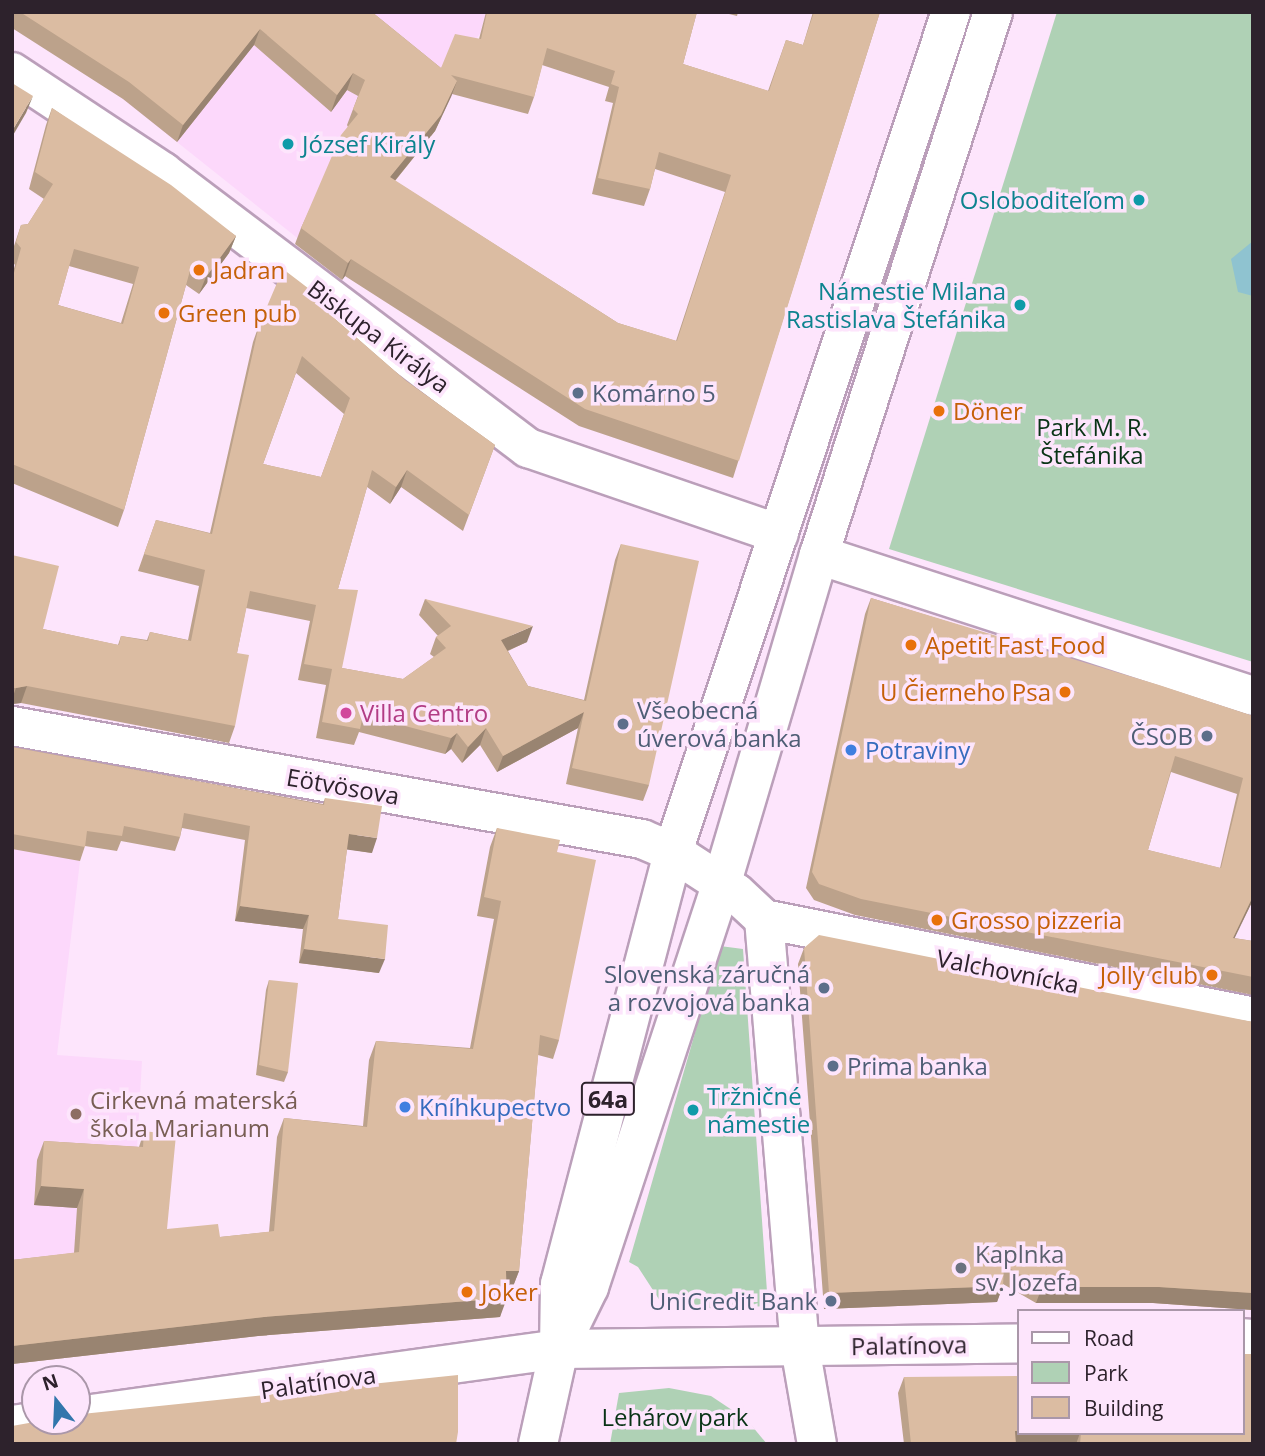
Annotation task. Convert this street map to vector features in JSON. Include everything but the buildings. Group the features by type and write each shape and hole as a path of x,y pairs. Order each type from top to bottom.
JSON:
{"street":[{"name":"64a","path":"538,1444 559,1349 560,1284 673,852 951,12"},
{"name":"64a","path":"559,1349 589,1287 722,882 818,555 993,12"},
{"name":"Biskupa Királya","path":"12,72 163,172 258,226 528,448 779,534 818,555 1253,696"},
{"name":"Eötvösova","path":"12,726 642,839 673,852 722,882"},
{"path":"722,882 765,919 800,1347 817,1444"},
{"name":"Valchovnícka","path":"765,919 1182,1006 1253,1017"},
{"name":"Palatínova","path":"800,1347 1016,1343"},
{"path":"559,1349 800,1347"},
{"name":"Palatínova","path":"91,1414 559,1349"}],"shaded area":[{"path":"196,12 486,12 480,34 464,53 453,94 427,140 386,192 345,276 123,99"},
{"name":"Cirkevná materská škola Marianum","path":"12,762 80,861 57,1055 142,1061 136,1166 12,1364"}],"green space":[{"name":"Park M. R. Štefánika","path":"1057,12 1253,12 1253,662 889,549"},
{"path":"720,946 743,949 768,1306 685,1309 662,1304 638,1267 629,1262"},
{"name":"Lehárov park","path":"669,1388 711,1396 747,1420 767,1444 610,1444 619,1393"}],"water":[{"path":"1253,241 1253,296 1238,292 1231,259"}],"place":[{"name":"József Király","path":"288,144"},
{"name":"Osloboditeľom","path":"1139,200"},
{"name":"Jadran","path":"199,270"},
{"name":"Námestie Milana Rastislava Štefánika","path":"1020,305"},
{"name":"Green pub","path":"164,313"},
{"name":"Komárno 5","path":"578,393"},
{"name":"Döner","path":"939,411"},
{"name":"Apetit Fast Food","path":"911,645"},
{"name":"U Čierneho Psa","path":"1065,692"},
{"name":"Villa Centro","path":"346,713"},
{"name":"Všeobecná úverová banka","path":"623,724"},
{"name":"ČSOB","path":"1207,736"},
{"name":"Potraviny","path":"851,750"},
{"name":"Grosso pizzeria","path":"937,920"},
{"name":"Jolly club","path":"1212,975"},
{"name":"Slovenská záručná a rozvojová banka","path":"824,988"},
{"name":"Prima banka","path":"833,1066"},
{"name":"Kníhkupectvo","path":"405,1107"},
{"name":"Tržničné námestie","path":"693,1110"},
{"name":"Cirkevná materská škola Marianum","path":"76,1114"},
{"name":"Kaplnka sv. Jozefa","path":"961,1268"},
{"name":"Joker","path":"467,1292"},
{"name":"UniCredit Bank","path":"831,1301"}]}
